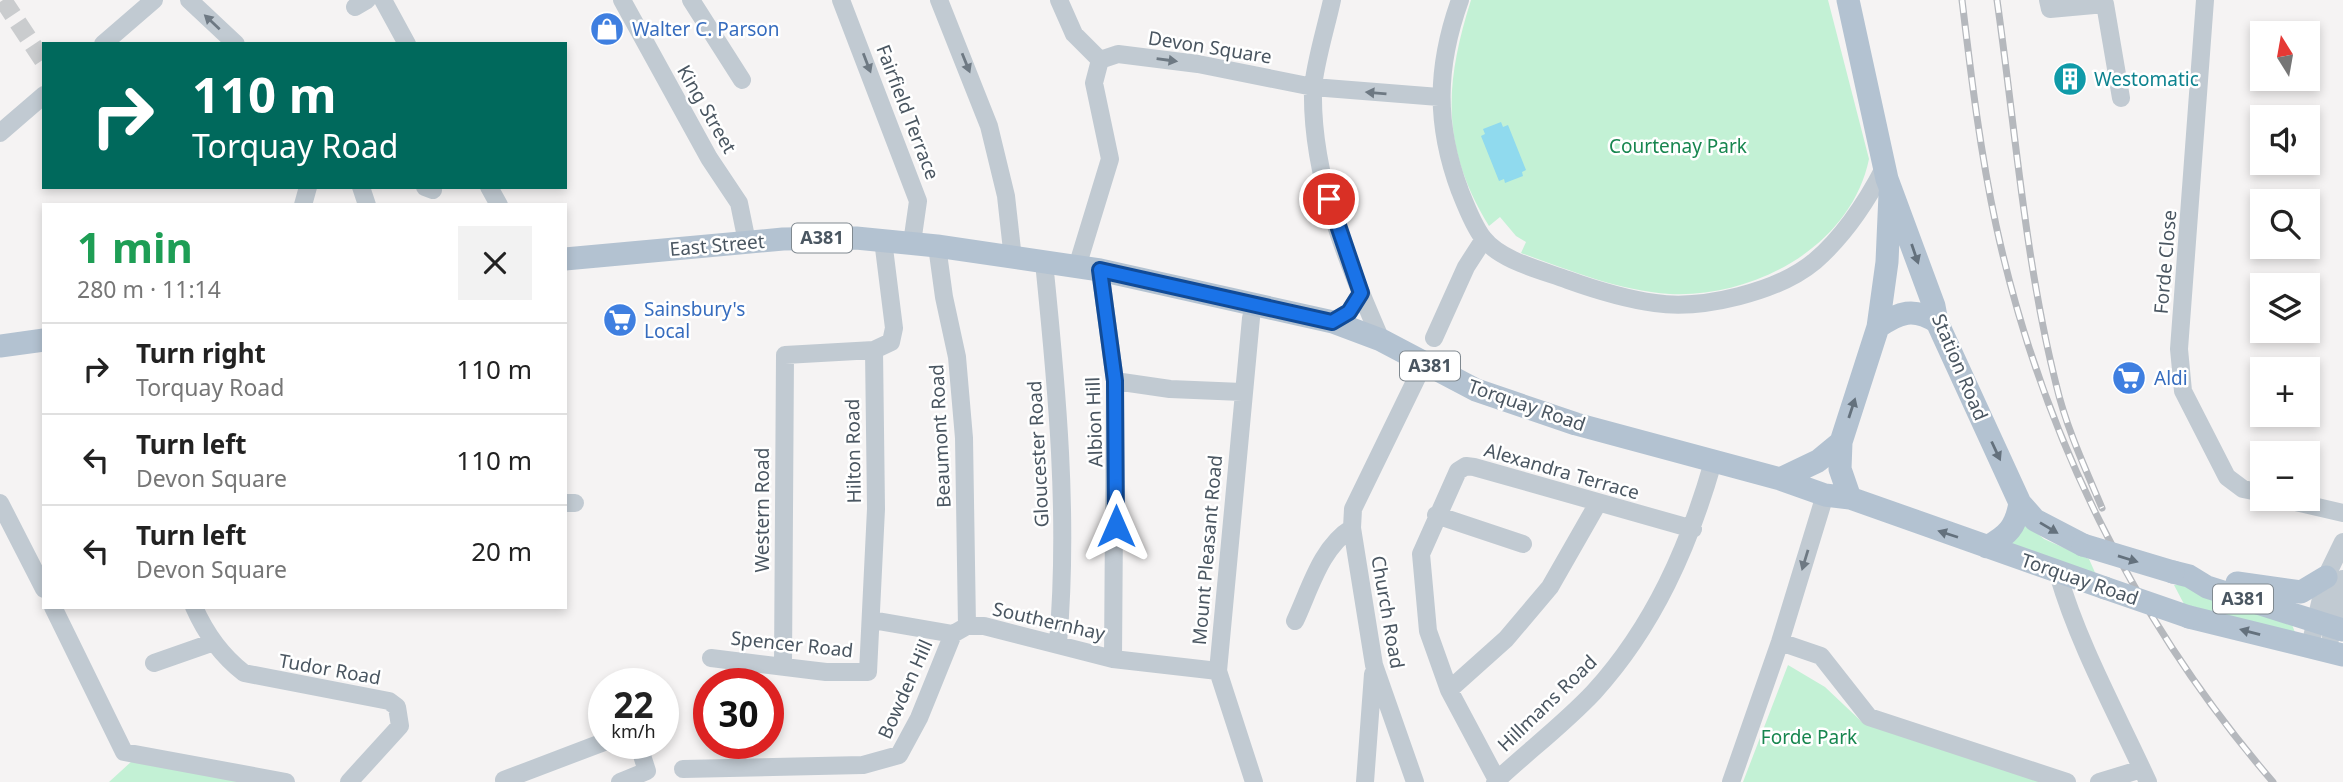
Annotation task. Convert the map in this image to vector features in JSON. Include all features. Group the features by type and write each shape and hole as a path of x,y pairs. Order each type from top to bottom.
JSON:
{"main road":[{"name":"Station Road","path":"1848,0 1890,191 1934,306 1937,323 2020,503"},
{"name":"Station Road","path":"1841,442 1878,327 1888,262 1890,191"},
{"name":"East Street","path":"567,259 827,237 912,243 1088,268"},
{"name":"Torquay Road","path":"1088,268 1332,322 1381,340 1476,390 1576,424 1780,479 1825,495 1850,498 2058,574 2189,617 2327,650"},
{"path":"1878,327 1893,316 1911,311 1923,313 1937,323"},
{"path":"0,346 42,340"},
{"path":"1780,479 1818,461 1841,442"},
{"path":"1841,442 1840,468 1850,498"},
{"name":"Torquay Road","path":"2020,503 2035,520 2083,545 2181,574 2207,587 2331,626"},
{"path":"1987,547 2010,532 2016,523 2020,503"},
{"name":"A381","path":"2181,574 2215,577 2290,592 2301,592 2335,578"}],"street":[{"path":"105,42 154,0"},
{"path":"189,0 234,42"},
{"path":"383,0 406,42"},
{"name":"King Street","path":"622,0 709,158 739,203 747,242"},
{"path":"691,0 742,80"},
{"name":"Fairfield Terrace","path":"841,0 918,201 912,243"},
{"path":"939,0 989,126 1006,196 1013,258"},
{"path":"1059,0 1074,34 1100,60 1094,83 1110,159 1088,268"},
{"path":"1332,0 1313,87 1318,158 1334,219 1381,340"},
{"path":"1460,0 1448,38 1439,97 1445,146 1452,169 1484,239 1509,257 1593,289 1656,304 1685,305 1737,296 1794,274 1814,262 1850,225 1884,168"},
{"path":"2048,0 2050,9 2105,4 2121,98"},
{"name":"Forde Close","path":"2205,0 2179,349 2183,391 2227,477 2243,489 2250,490"},
{"name":"Devon Square","path":"1100,60 1118,54 1198,64 1313,87 1439,97"},
{"path":"0,133 42,97"},
{"path":"1434,338 1466,267 1484,239"},
{"path":"874,350 891,342 894,328 883,240"},
{"name":"Beaumont Road","path":"937,246 944,297 954,338 964,438 960,630"},
{"name":"Gloucester Road","path":"1044,262 1058,415 1063,524 1063,583 1058,643"},
{"name":"Albion Hill","path":"1088,268 1115,381 1113,659"},
{"path":"1332,322 1349,312 1361,293"},
{"name":"Mount Pleasant Road","path":"1251,318 1218,671 1254,782"},
{"name":"Western Road","path":"783,666 785,355 874,350"},
{"name":"Hilton Road","path":"868,672 876,509 874,350"},
{"name":"Church Road","path":"1415,782 1374,665 1352,528 1353,509 1424,363"},
{"path":"1115,381 1170,389 1242,392"},
{"name":"Hillmans Road","path":"1496,781 1593,693 1615,666 1658,602 1693,529 1713,462"},
{"name":"Alexandra Terrace","path":"1496,781 1449,690 1428,631 1420,567 1421,554 1436,515 1458,471 1466,466 1693,529"},
{"path":"1731,782 1780,642 1825,495"},
{"path":"0,503 42,585"},
{"path":"1449,690 1506,639 1550,587 1598,503"},
{"path":"2320,508 2343,513"},
{"path":"1436,515 1524,544"},
{"path":"1295,621 1329,550 1340,536 1352,528"},
{"path":"2327,650 2335,578 2343,542"},
{"path":"2058,574 2065,599 2107,697 2145,776 2099,782"},
{"path":"54,609 124,752 286,782"},
{"name":"Tudor Road","path":"195,609 214,642 244,673 389,701 397,707 400,726 349,782"},
{"name":"Southernhay","path":"872,620 960,630 984,626 1113,659 1218,671"},
{"name":"Bowden Hill","path":"683,769 863,765 899,755 960,630"},
{"path":"154,663 214,642"},
{"path":"1780,642 1821,656 1869,717 2067,782"},
{"name":"Spencer Road","path":"711,658 826,672 868,672"},
{"path":"1365,782 1374,665"},
{"path":"504,780 588,748"},
{"path":"620,782 648,771 644,759"}],"green space":[{"name":"Courtenay Park","path":"1471,0 1828,0 1869,159 1859,190 1842,217 1821,241 1795,261 1766,276 1734,287 1702,293 1670,294 1632,289 1594,279 1521,253 1526,242 1516,236 1500,217 1489,226 1473,197 1455,142 1452,88 1462,31"},
{"path":"2022,521 2044,539 2089,559 2097,577 2004,545"},
{"path":"2174,585 2182,585 2291,622 2296,635 2184,604"},
{"name":"Forde Park","path":"1788,665 1825,687 1862,722 2050,782 1743,782"},
{"path":"132,761 256,782 109,782"}],"water":[{"path":"1501,122 1503,127 1508,125 1526,170 1522,172 1523,176 1505,183 1504,179 1499,181 1481,136 1485,134 1483,129"}],"tunnel":[{"path":"3,0 42,59"}],"railway":[{"path":"1962,0 1972,85 1996,225 2015,302 2039,377 2067,450 2100,521 2137,590 2178,657 2223,721 2273,782"},
{"path":"1997,0 2028,242 2045,337 2065,416 2102,508"}],"place":[{"name":"Walter C. Parson","path":"607,29"},
{"name":"Westomatic","path":"2070,79"},
{"name":"Sainsbury's Local","path":"620,320"},
{"name":"Aldi","path":"2129,378"}],"route":[{"path":"1116,526 1115,381 1100,270 1332,322 1349,312 1361,293 1329,199"}]}
